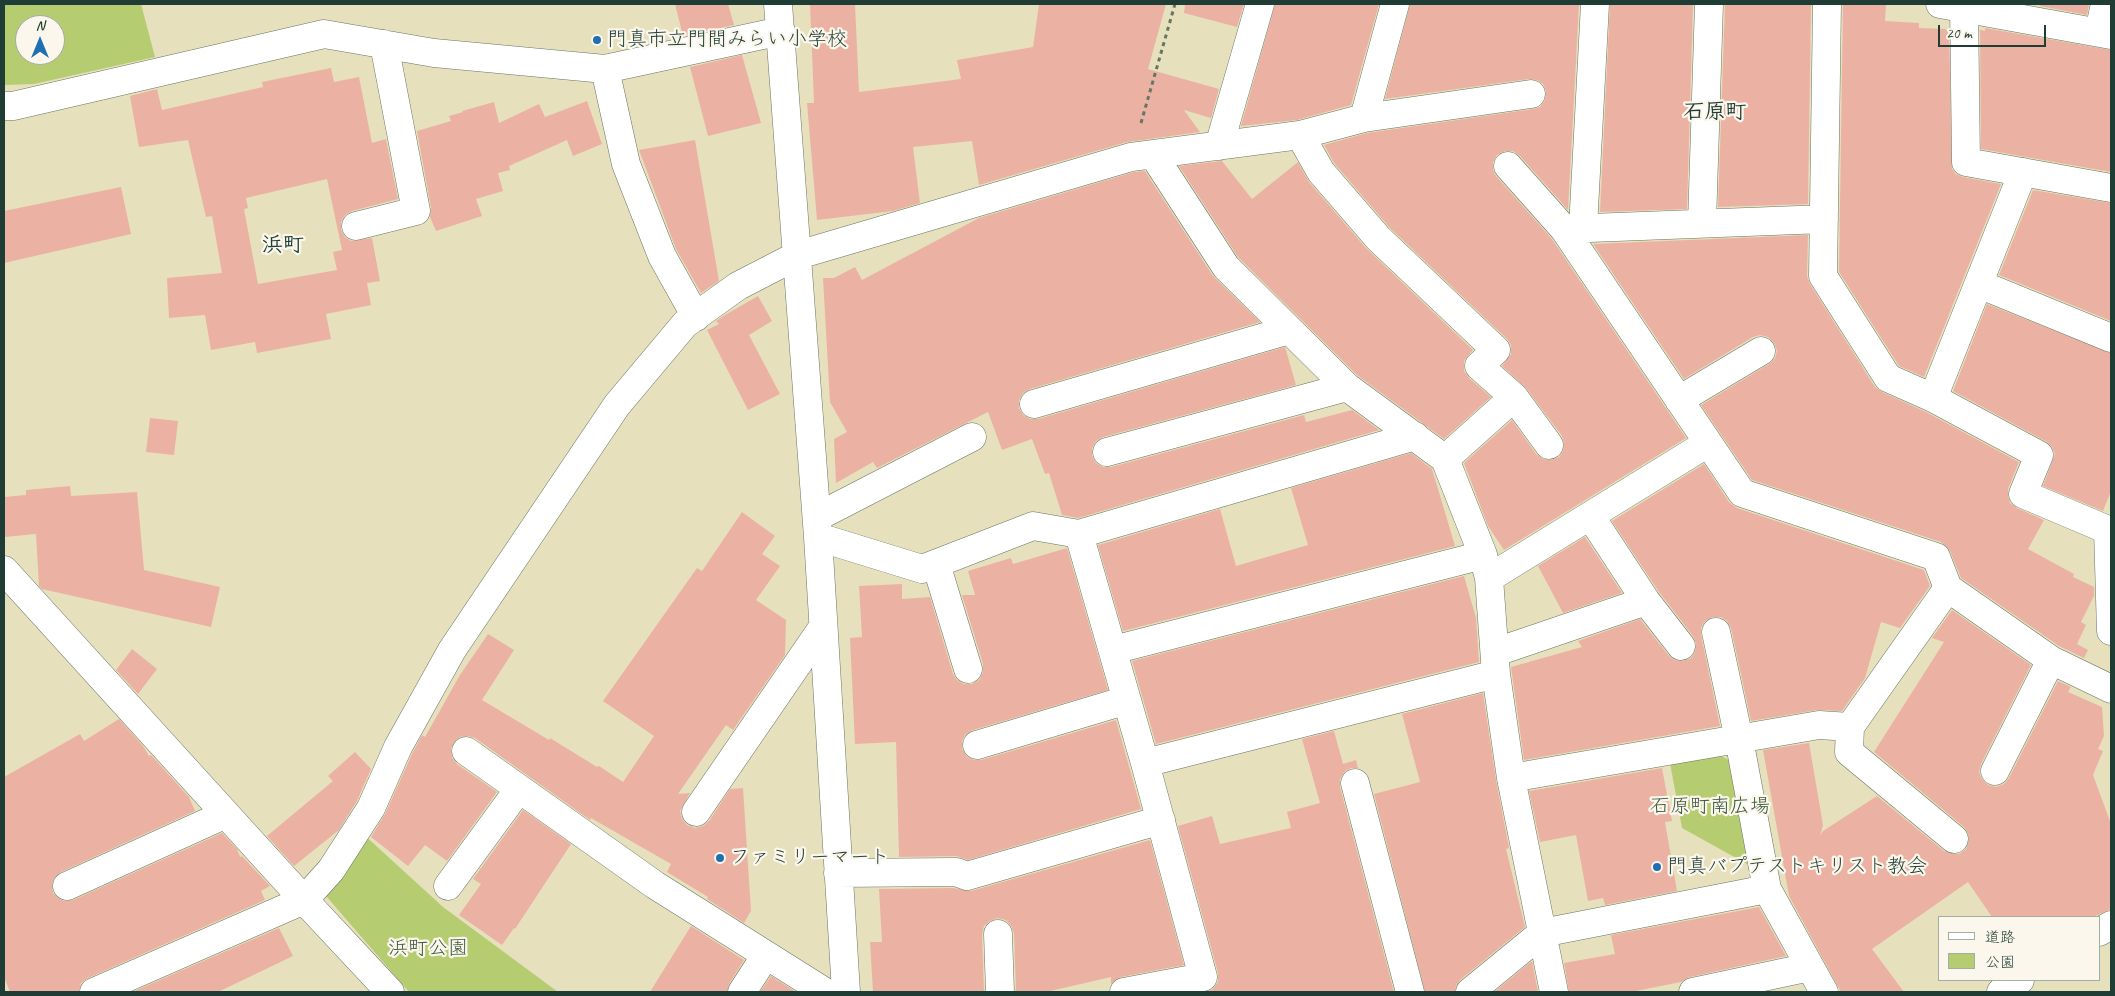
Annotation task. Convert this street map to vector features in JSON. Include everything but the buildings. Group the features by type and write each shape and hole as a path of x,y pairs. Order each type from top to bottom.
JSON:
{"street":[{"path":"778,4 818,527 846,992"},
{"path":"1219,146 1260,4"},
{"path":"1364,118 1395,4"},
{"path":"1573,228 1595,4"},
{"path":"1702,223 1709,4"},
{"path":"1827,4 1823,276 1888,378 1933,398 2039,455 2023,494 2110,523 2111,631"},
{"path":"2104,4 2105,34 1956,5 1966,162 2111,188"},
{"path":"4,106 13,106 324,34 434,53 605,69 781,31"},
{"path":"356,226 416,212 384,44"},
{"path":"605,69 626,164 662,256 696,317"},
{"path":"94,992 304,900 330,870 371,808 398,747 457,642 617,405 685,324 738,286 798,256 1142,156 1300,135 1364,118 1531,94"},
{"path":"1300,135 1320,172 1378,238 1496,350 1479,366 1514,397 1549,445"},
{"path":"1142,156 1226,267 1347,387 1445,460 1486,566 1511,778 1554,992"},
{"path":"1508,166 1573,228 1679,400 1742,493 1936,557 1948,588 2051,660 2111,689"},
{"path":"1933,398 2023,172"},
{"path":"1573,228 1824,219"},
{"path":"1979,284 2111,338"},
{"path":"1034,404 1289,330"},
{"path":"1679,400 1761,351"},
{"path":"1106,452 1347,387"},
{"path":"1445,460 1514,397"},
{"path":"818,527 922,569 1033,526 1079,534 1415,436"},
{"path":"818,527 972,437"},
{"path":"1113,650 1486,566 1591,517 1708,443"},
{"path":"1591,517 1646,601 1681,646"},
{"path":"1079,534 1145,763 1205,984 1124,992"},
{"path":"936,564 968,669"},
{"path":"4,570 390,992"},
{"path":"1948,588 1850,727 1849,752 1954,839"},
{"path":"1145,763 1496,663 1646,601"},
{"path":"696,812 823,626"},
{"path":"1716,632 1739,739 1767,889 1824,992"},
{"path":"1996,771 2051,660"},
{"path":"978,745 1127,700"},
{"path":"1511,778 1819,725 1850,727"},
{"path":"466,751 655,885 825,992"},
{"path":"1355,783 1410,992"},
{"path":"448,886 519,789"},
{"path":"67,886 226,814"},
{"path":"838,873 956,872 967,876 1160,820"},
{"path":"1470,992 1542,933 1767,889"},
{"path":"2100,931 2111,925"},
{"path":"998,934 1000,992"},
{"path":"742,992 766,955"},
{"path":"1693,992 1810,967"},
{"path":"2001,992 2018,981"}],"path":[{"path":"1142,156 1175,4"}],"green space":[{"path":"4,4 141,4 155,57 34,84 4,85"},
{"name":"石原町南広場","path":"1717,754 1733,762 1756,869 1682,828 1670,763"},
{"name":"浜町公園","path":"361,832 443,907 558,992 409,992 320,889"}],"place":[{"name":"門真市立門間みらい小学校","path":"597,40"},
{"name":"ファミリーマート","path":"720,858"},
{"name":"門真バプテストキリスト教会","path":"1657,867"}],"district":[{"name":"石原町","path":"1715,112"},
{"name":"浜町","path":"283,245"}]}
